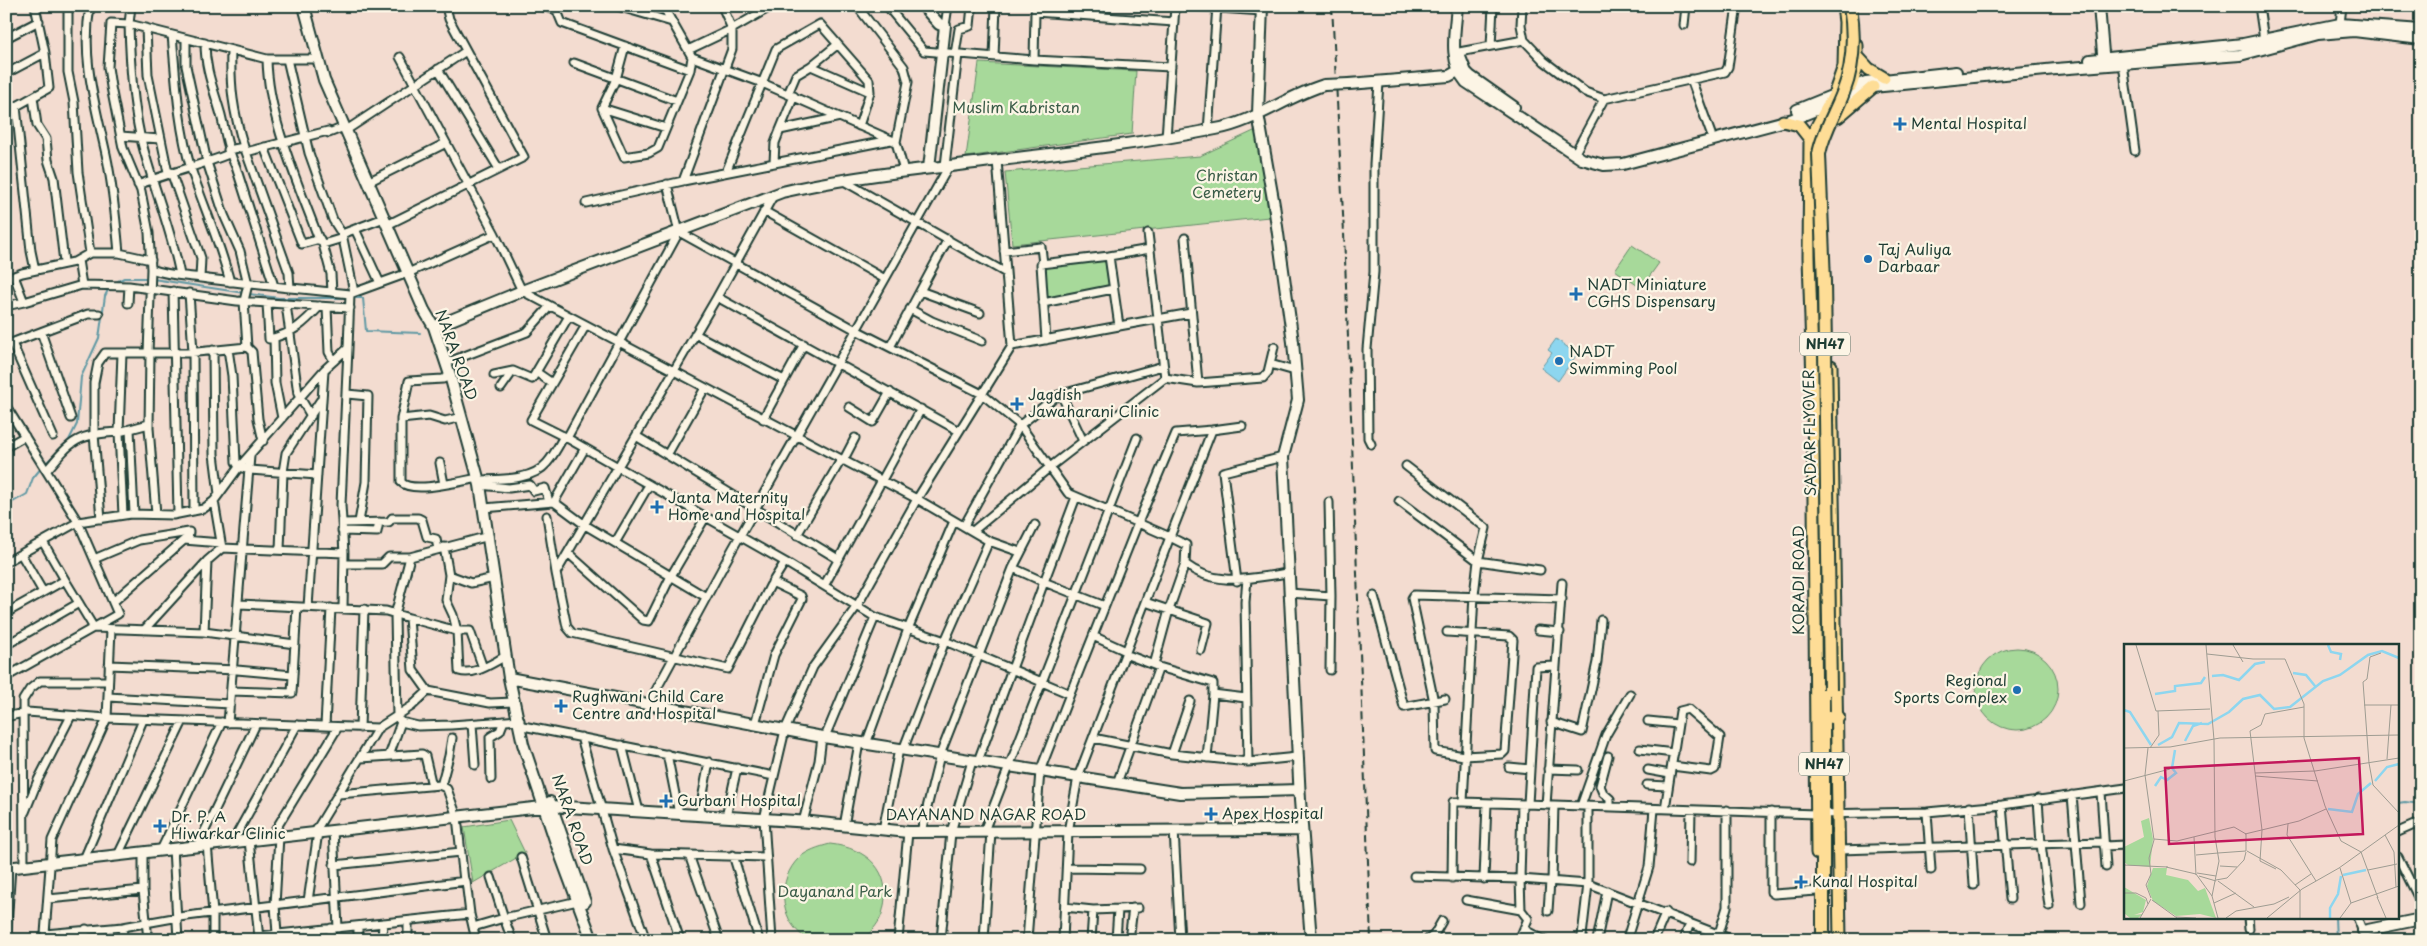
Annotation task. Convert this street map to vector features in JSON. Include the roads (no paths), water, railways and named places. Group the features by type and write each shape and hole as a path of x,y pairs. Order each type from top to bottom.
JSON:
{"highway":[{"name":"SADAR FLYOVER","path":"1827,716 1824,292 1819,154 1822,138 1850,74 1854,50 1846,6"},
{"name":"NH47","path":"1823,940 1831,739 1827,716"},
{"name":"NH47","path":"1827,716 1827,813 1831,940"}],"main road":[{"name":"NARA ROAD","path":"304,6 318,59 344,129 434,327 446,363 479,481 489,536 509,678 518,717 581,900 598,940"},
{"path":"923,6 939,24 945,26 929,168"},
{"path":"1457,6 1454,59 1472,87 1582,159 1604,165 1614,165 1632,156 1783,122 1849,92 1866,82 1884,78 2103,62 2123,64 2240,55 2318,34 2354,32 2421,40"},
{"path":"1462,6 1459,52 1461,70 1577,149 1614,165"},
{"name":"KORADI ROAD","path":"1827,813 1839,775 1827,716 1813,428 1808,245 1810,139 1832,99 1844,66 1846,6"},
{"name":"KORADI ROAD","path":"1827,716 1838,700 1833,428 1824,150 1826,140 1849,92 1858,57 1854,6"},
{"path":"2098,6 2103,62"},
{"path":"1262,9 1258,114 1274,205 1298,400 1283,457 1297,757 1311,940"},
{"path":"1849,92 2198,50 2264,40 2340,24 2421,30"},
{"path":"1858,57 1869,68 1884,78"},
{"path":"434,327 522,291 773,196 814,184 1208,131 1242,122 1301,92 1324,84 1349,84 1449,76 1461,70"},
{"path":"1838,117 1873,88"},
{"path":"1713,137 1832,99"},
{"path":"1783,122 1799,125 1810,139"},
{"path":"1813,428 1833,428"},
{"path":"509,678 824,737 1180,794 1299,790"},
{"name":"DAYANAND NAGAR ROAD","path":"9,867 548,807 601,808 764,819 908,832 1302,830"},
{"path":"1827,813 1839,850 1840,940"},
{"name":"NH47","path":"1817,940 1817,891 1827,813"},
{"path":"581,900 592,940"},
{"path":"2365,935 2392,921 2421,919"}],"street":[{"path":"6,112 48,88 45,54 35,6"},
{"path":"68,6 68,72 74,102 78,172 90,253"},
{"path":"90,6 86,41 89,75 113,186 119,252"},
{"path":"131,6 129,24 131,85 141,136 173,239 180,275"},
{"path":"264,147 302,244 321,242 342,236 354,229 385,221 468,185 524,157 449,19 446,6"},
{"path":"539,6 556,8 562,23 690,70"},
{"path":"617,6 672,22"},
{"path":"625,46 616,79 602,108 624,157 649,153 658,148 690,70 690,54 663,6"},
{"path":"683,181 732,49 732,29 722,6"},
{"path":"690,54 772,6"},
{"path":"857,6 904,67 908,82 893,141 904,171"},
{"path":"887,6 924,51 1034,60 1171,67"},
{"path":"945,26 948,6"},
{"path":"649,703 755,509 918,222 947,166 958,29 970,26 972,6"},
{"path":"994,57 996,6"},
{"path":"1166,138 1175,6"},
{"path":"1190,6 1262,9"},
{"path":"1491,46 1493,6"},
{"path":"1522,6 1521,25 1524,40 1544,62 1564,77 1585,92 1604,99 1724,72 1728,67 1737,6"},
{"path":"1684,25 1686,6"},
{"path":"2259,6 2264,40"},
{"path":"2340,24 2342,6"},
{"path":"1208,131 1216,7"},
{"path":"1034,60 1036,9 1174,22"},
{"path":"6,38 38,20"},
{"path":"156,514 149,424 150,233 141,191 123,148 108,67 111,23 129,24 146,28 267,60 318,59"},
{"path":"726,172 760,82 776,49 820,24 869,80 870,92 859,126"},
{"path":"146,28 146,62 160,139 169,172 201,258 200,278"},
{"path":"172,35 178,99 191,167 230,282"},
{"path":"186,38 186,66 207,162 224,215 240,251 248,284 244,301 247,348"},
{"path":"1459,52 1524,40"},
{"path":"205,44 205,63 221,116 228,150 236,167 274,286"},
{"path":"774,162 775,143 796,75 811,66 837,45"},
{"path":"231,50 230,86 233,108 245,149 289,274 290,288"},
{"path":"228,150 264,147 304,136 344,129 466,51"},
{"path":"7,71 45,54"},
{"path":"690,54 791,95 893,141"},
{"path":"400,57 495,234 522,291 917,499 990,541 1020,552"},
{"path":"287,59 304,136 333,220 342,236 351,293 342,522 344,553 342,608"},
{"path":"267,60 268,83 284,141 321,242 331,274 332,292"},
{"path":"574,63 677,101"},
{"path":"2123,64 2135,151"},
{"path":"811,66 870,92"},
{"path":"438,69 499,169"},
{"path":"1691,79 1713,137"},
{"path":"1371,444 1368,438 1367,349 1374,272 1374,164 1379,82"},
{"path":"33,97 37,125 46,139 48,160 54,178 63,237 64,262"},
{"path":"1577,149 1604,99"},
{"path":"16,106 31,251 36,270"},
{"path":"602,108 666,128"},
{"path":"780,130 840,117"},
{"path":"121,136 141,136 160,139"},
{"path":"586,203 774,162 893,141"},
{"path":"368,182 446,143"},
{"path":"138,185 169,172 191,167 229,154 228,150"},
{"path":"772,940 764,819 785,730 813,667 857,606 917,499 1012,346 997,160"},
{"path":"842,180 1006,273"},
{"path":"450,376 409,381 401,419 400,473 402,484 423,487 511,479 535,473 548,462 565,437 620,343 679,232 667,184"},
{"path":"556,573 736,264 773,196"},
{"path":"764,211 885,279"},
{"path":"354,229 380,283"},
{"path":"679,232 856,330 982,394 1020,425 1068,493 1186,545 1185,564 1169,610 1157,666 1117,783"},
{"path":"1148,233 1165,378"},
{"path":"151,269 230,282 351,293 408,273 495,234"},
{"path":"1185,238 1190,313 1198,383"},
{"path":"890,347 948,239"},
{"path":"1004,251 1041,247 1046,340"},
{"path":"1043,264 1150,249"},
{"path":"24,302 14,276 78,260 90,253 119,252 151,260"},
{"path":"1109,256 1119,326"},
{"path":"78,260 82,285"},
{"path":"6,306 82,285 150,287 267,303 350,306"},
{"path":"128,302 129,286"},
{"path":"1044,302 1113,289"},
{"path":"173,291 178,514"},
{"path":"920,291 980,312"},
{"path":"189,293 193,352 194,511"},
{"path":"717,297 838,362 959,431"},
{"path":"267,303 269,339 288,334 324,306"},
{"path":"286,304 288,334 300,398 311,416"},
{"path":"324,306 329,352 334,361"},
{"path":"446,363 527,332 550,306"},
{"path":"910,309 932,321 982,342"},
{"path":"1012,346 1190,313"},
{"path":"53,436 9,344 88,314 99,314"},
{"path":"494,375 514,371 530,380 569,316"},
{"path":"586,325 531,420 619,467 739,538 785,562 875,617 945,641 1070,694"},
{"path":"41,332 71,418"},
{"path":"695,334 784,380"},
{"path":"274,338 275,383 282,418"},
{"path":"763,419 804,344"},
{"path":"973,531 1050,467 1165,378 1198,383 1263,378 1268,372 1274,347"},
{"path":"101,519 94,434 94,383 98,363 105,353 173,353 247,348 252,352 258,418 263,441"},
{"path":"6,562 78,522 134,514 178,514 203,509 214,501 239,467 324,370 348,348"},
{"path":"228,349 232,376 236,462 239,467 250,470 317,475"},
{"path":"213,350 214,454 219,494"},
{"path":"122,353 119,432 123,515"},
{"path":"1270,364 1295,371"},
{"path":"964,526 1020,425 1061,394 1163,366"},
{"path":"308,607 324,370"},
{"path":"501,388 514,371"},
{"path":"536,372 552,383"},
{"path":"667,455 705,388"},
{"path":"849,408 873,422 890,392"},
{"path":"346,394 368,396 366,482 359,522"},
{"path":"1061,394 1083,441"},
{"path":"280,550 283,472 286,453 322,399"},
{"path":"6,677 118,614 78,522 7,409"},
{"path":"824,586 921,410"},
{"path":"401,419 429,416 445,421 462,416"},
{"path":"45,467 71,443 94,434 119,432 149,424"},
{"path":"1028,940 1034,830 1040,771 1138,523 1176,433 1242,426"},
{"path":"130,429 134,514"},
{"path":"1063,940 1069,830 1078,777 1212,430"},
{"path":"6,447 25,436"},
{"path":"636,436 838,559"},
{"path":"797,535 855,438"},
{"path":"984,940 988,831 1010,766 1075,594 1137,438"},
{"path":"551,502 585,448"},
{"path":"161,850 225,723 230,704 250,456"},
{"path":"1237,580 1223,472 1283,457"},
{"path":"440,463 444,484"},
{"path":"1406,466 1486,528 1478,561 1474,595 1463,802"},
{"path":"479,481 509,488 530,485 534,491 545,488 551,502 584,525 706,597"},
{"path":"615,543 649,485"},
{"path":"941,940 951,832 975,761 1076,496"},
{"path":"214,501 222,545"},
{"path":"1399,501 1478,561 1540,570"},
{"path":"484,508 551,502"},
{"path":"1329,502 1332,596 1330,670"},
{"path":"547,516 567,628 572,633 726,669 730,668 772,582 785,562"},
{"path":"342,522 389,522 392,518 421,518 425,535 436,540 441,548 449,575 446,600 453,614 457,631 458,672 471,672 506,656"},
{"path":"568,553 646,622 705,518"},
{"path":"844,826 863,743 908,629 954,521"},
{"path":"342,531 377,532 379,522"},
{"path":"921,832 940,755 1020,552 1035,525"},
{"path":"94,559 139,540 189,532 188,540"},
{"path":"344,564 382,564 389,557 410,557 489,536"},
{"path":"113,602 184,540 244,549 344,553"},
{"path":"883,830 901,749 945,641 990,541"},
{"path":"43,542 94,628"},
{"path":"144,630 222,545"},
{"path":"21,554 43,592"},
{"path":"389,756 399,719 395,615 410,557"},
{"path":"204,632 207,561"},
{"path":"1185,564 1195,572 1230,581 1288,574"},
{"path":"1014,568 1105,606"},
{"path":"449,575 472,583 495,578"},
{"path":"1247,579 1245,602 1248,762"},
{"path":"6,612 65,580"},
{"path":"755,724 774,655 802,599 801,596 772,582"},
{"path":"1548,911 1551,881 1548,769 1555,666 1560,632 1562,584"},
{"path":"1289,593 1332,596"},
{"path":"1447,632 1512,637 1504,753 1464,756 1435,751 1434,702 1412,598 1414,595 1474,595 1562,599"},
{"path":"1374,596 1404,707 1445,699"},
{"path":"1145,602 1208,622 1201,650"},
{"path":"6,645 79,603"},
{"path":"239,604 386,611 457,631 470,631 483,668"},
{"path":"231,691 292,693 297,607"},
{"path":"325,726 331,608"},
{"path":"360,728 364,609"},
{"path":"803,822 824,737 875,617"},
{"path":"409,618 413,670 428,691 490,703 518,717 581,737 774,776"},
{"path":"1551,722 1582,732 1597,662 1601,620"},
{"path":"94,628 204,632 295,644"},
{"path":"110,628 107,718 52,840 45,937 86,929 123,927 179,917 464,881"},
{"path":"1538,630 1560,632"},
{"path":"1093,636 1157,666 1212,683 1213,694 1207,758"},
{"path":"109,665 293,676"},
{"path":"1519,940 1525,930 1528,919 1521,910 1520,879 1525,804 1530,769 1536,666 1555,666"},
{"path":"24,866 23,700 30,689 40,681 108,681"},
{"path":"399,719 428,691"},
{"path":"1213,694 1246,698"},
{"path":"1582,936 1588,884 1584,806 1606,735 1630,694"},
{"path":"108,697 230,704"},
{"path":"1172,754 1190,701"},
{"path":"1648,770 1671,770 1714,771 1720,742 1719,735 1688,709 1680,711 1674,753 1671,770 1668,786 1665,809"},
{"path":"6,717 22,713 143,720 378,728"},
{"path":"23,816 38,780 72,716"},
{"path":"308,901 317,832 378,728 388,720 399,719 418,726 472,724 504,721 518,717"},
{"path":"84,859 143,720"},
{"path":"118,855 183,721"},
{"path":"491,779 490,737 500,731 504,721"},
{"path":"1648,721 1678,724"},
{"path":"213,940 213,913 203,845 256,724"},
{"path":"472,724 475,766"},
{"path":"233,842 297,725"},
{"path":"277,934 275,837 338,727"},
{"path":"581,737 613,849 646,940"},
{"path":"441,786 452,738"},
{"path":"1093,738 1172,754 1248,762 1297,757"},
{"path":"622,745 640,811"},
{"path":"1640,750 1674,753"},
{"path":"360,758 422,754 425,756 432,786"},
{"path":"667,754 679,814"},
{"path":"1608,756 1600,786 1602,793 1609,797 1610,807"},
{"path":"699,815 709,762"},
{"path":"1509,767 1530,769"},
{"path":"726,817 737,768"},
{"path":"1548,769 1578,770"},
{"path":"1648,784 1668,786"},
{"path":"339,794 441,786 451,795 457,817 464,881 466,881 470,914 476,940"},
{"path":"1452,878 1453,802 1771,812 1927,812 2002,805 2124,788"},
{"path":"2101,792 2106,867"},
{"path":"2072,795 2081,903"},
{"path":"2038,799 2041,844 2049,906"},
{"path":"1484,879 1488,803"},
{"path":"2002,805 2010,899"},
{"path":"1969,807 1974,885"},
{"path":"1628,935 1650,860 1654,809"},
{"path":"1690,862 1691,810"},
{"path":"1718,937 1727,906 1727,810"},
{"path":"1771,812 1771,892 1774,894 1817,891"},
{"path":"1927,812 1931,870"},
{"path":"2400,831 2414,825 2418,826 2421,831"},
{"path":"331,940 334,928 335,898 333,830"},
{"path":"1174,830 1180,940"},
{"path":"898,940 908,832"},
{"path":"249,840 259,938 277,934 470,914"},
{"path":"1839,850 1972,848 2076,843 2124,846"},
{"path":"174,848 179,917 178,940"},
{"path":"613,849 651,854 766,857"},
{"path":"143,852 143,890 148,922 148,940"},
{"path":"334,865 461,852"},
{"path":"651,854 680,940"},
{"path":"689,855 719,940"},
{"path":"733,855 759,940"},
{"path":"521,857 547,940"},
{"path":"2400,860 2421,903"},
{"path":"6,940 9,867"},
{"path":"1067,868 1140,869"},
{"path":"1414,876 1520,879 1588,884 1666,912 1718,937 1733,940"},
{"path":"491,877 512,940"},
{"path":"48,899 143,890"},
{"path":"1597,940 1607,891"},
{"path":"473,927 581,900"},
{"path":"1466,900 1521,910"},
{"path":"1065,907 1093,910 1135,908 1129,940"},
{"path":"1116,940 1118,909"},
{"path":"1091,940 1093,910"},
{"path":"1654,940 1666,912"},
{"path":"2248,918 2249,929"},
{"path":"2357,918 2365,935"},
{"path":"408,921 408,940"},
{"path":"1427,940 1434,935 1442,921"},
{"path":"1684,940 1690,923"},
{"path":"382,940 383,924"},
{"path":"358,926 358,940"},
{"path":"122,940 123,927"},
{"path":"85,940 86,929"},
{"path":"1525,930 1544,940"},
{"path":"305,940 306,931"}],"water":[{"name":"NADT Swimming Pool","path":"1556,339 1577,354 1558,381 1541,368 1552,353 1548,350"}],"waterway":[{"path":"114,283 124,278 148,278"},
{"path":"153,279 244,293"},
{"path":"45,464 69,440 77,424 81,377 99,338 105,296 109,288"},
{"path":"249,294 279,298 363,298 366,331 420,333"},
{"path":"6,506 27,494 33,478 42,467"},
{"path":"2400,803 2421,804"},
{"path":"2335,918 2336,940"}],"railway":[{"path":"1332,6 1344,233 1371,940"}],"place":[{"name":"Mental Hospital","path":"1900,124"},
{"name":"Taj Auliya Darbaar","path":"1868,259"},
{"name":"NADT Miniature CGHS Dispensary","path":"1576,294"},
{"name":"NADT Swimming Pool","path":"1559,361"},
{"name":"Jagdish Jawaharani Clinic","path":"1017,404"},
{"name":"Janta Maternity Home and Hospital","path":"657,507"},
{"name":"Regional Sports Complex","path":"2017,690"},
{"name":"Rughwani Child Care Centre and Hospital","path":"561,706"},
{"name":"Gurbani Hospital","path":"666,801"},
{"name":"Apex Hospital","path":"1211,814"},
{"name":"Dr. P. A Hiwarkar Clinic","path":"160,826"},
{"name":"Kunal Hospital","path":"1801,882"}],"park label":[{"name":"Muslim Kabristan","path":"1016,108"},
{"name":"Christan Cemetery","path":"1227,184"},
{"name":"Dayanand Park","path":"835,892"}]}
